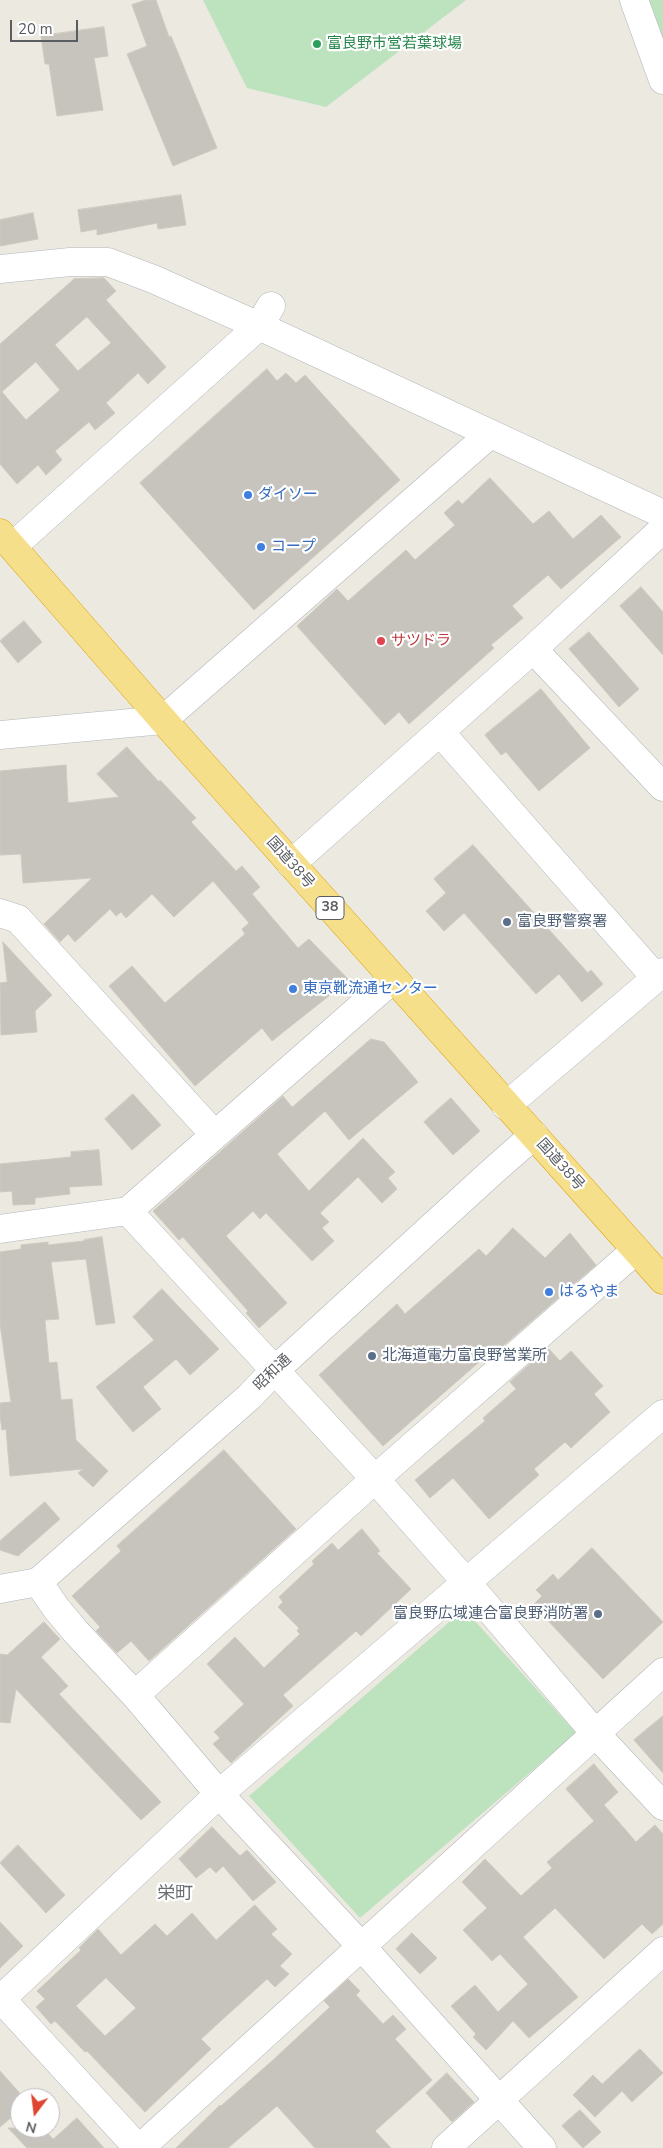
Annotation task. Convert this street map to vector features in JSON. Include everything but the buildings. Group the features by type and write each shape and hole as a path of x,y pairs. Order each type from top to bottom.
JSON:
{"highway":[{"name":"国道38号","path":"6,540 162,720 663,1280"}],"street":[{"path":"620,1 663,80"},
{"path":"0,269 70,262 108,262 265,316 490,434 663,514"},
{"path":"6,540 265,316"},
{"path":"0,735 162,720 490,434"},
{"path":"291,864 533,649 663,529"},
{"path":"533,649 663,787"},
{"path":"440,732 660,975 506,1106"},
{"path":"0,913 18,919 214,1134"},
{"path":"0,1229 128,1210 393,978"},
{"name":"昭和通","path":"38,1582 249,1397 274,1371 492,1171 534,1136"},
{"path":"128,1210 375,1479 467,1583 594,1733 663,1806"},
{"path":"135,1695 375,1479 636,1250"},
{"path":"663,1414 219,1794 1,2000 140,2148 663,1672"},
{"path":"0,1589 38,1582 76,1632 135,1695 219,1794 362,1947 542,2148"},
{"path":"446,2148 663,1951"}],"green space":[{"name":"富良野市営若葉球場","path":"203,0 466,0 326,107 247,88"},
{"path":"634,0 663,0 663,80"},
{"path":"464,1609 576,1733 360,1918 249,1796"}],"place":[{"name":"富良野市営若葉球場","path":"317,44"},
{"name":"ダイソー","path":"248,495"},
{"name":"コープ","path":"261,547"},
{"name":"サツドラ","path":"381,641"},
{"name":"富良野警察署","path":"507,922"},
{"name":"東京靴流通センター","path":"293,989"},
{"name":"はるやま","path":"549,1292"},
{"name":"北海道電力富良野営業所","path":"372,1356"},
{"name":"富良野広域連合富良野消防署","path":"598,1614"}],"district":[{"name":"栄町","path":"175,1895"}]}
